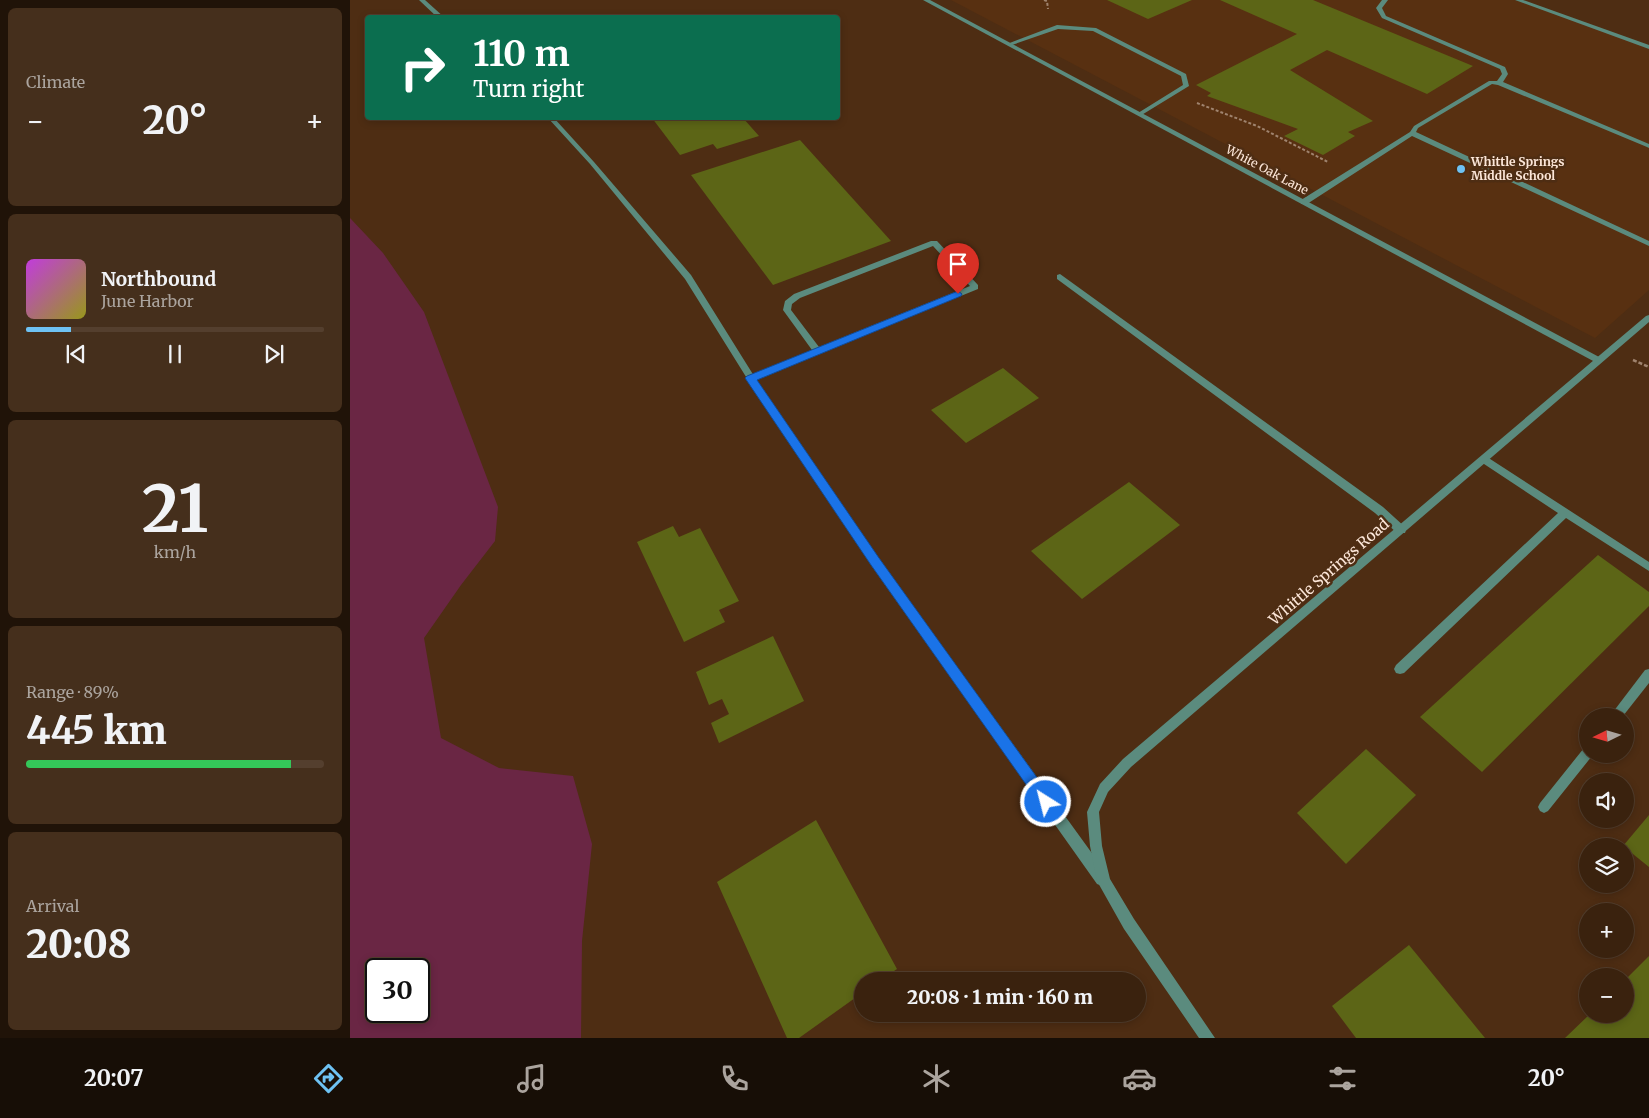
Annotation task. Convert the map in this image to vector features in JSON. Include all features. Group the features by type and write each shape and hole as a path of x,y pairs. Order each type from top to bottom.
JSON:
{"street":[{"path":"422,0 439,15"},
{"name":"White Oak Lane","path":"926,0 1598,360"},
{"path":"1384,0 1379,8 1384,17 1503,68 1506,74 1499,83"},
{"path":"1518,0 1649,47"},
{"path":"1010,44 1057,28 1094,28 1184,75 1186,86 1140,114"},
{"path":"1304,202 1412,132 1416,127 1488,83 1499,83 1649,146"},
{"path":"553,120 592,162 688,277 750,378 875,562 1104,881 1129,924 1208,1038"},
{"path":"1412,132 1649,244"},
{"path":"750,378 818,351 975,287 934,243 797,296 788,303 787,310 818,351"},
{"path":"1060,278 1379,510 1401,530"},
{"name":"Whittle Springs Road","path":"1104,881 1096,846 1093,812 1104,788 1127,763 1598,360 1647,322"},
{"path":"1484,459 1649,567"},
{"path":"1400,669 1565,512"},
{"path":"1622,708 1649,674"},
{"path":"1544,807 1579,763"}],"path":[{"path":"1197,103 1257,126 1335,166"}],"shaded area":[{"name":"Whittle Springs Middle School","path":"951,0 1520,0 1649,48 1649,290 1595,338"},
{"path":"350,218 383,253 424,312 498,507 495,541 424,638 441,738 499,768 573,776 592,844 582,941 581,1038 350,1038"}],"building":[{"path":"1107,0 1192,0 1148,19"},
{"path":"1220,0 1313,0 1473,66 1427,94 1327,50 1290,70 1373,121 1348,132 1355,136 1323,155 1284,136 1298,129 1207,96 1211,93 1196,85 1297,34"},
{"path":"654,120 745,120 759,136 717,149 713,144 680,155"},
{"path":"800,140 891,241 773,285 691,175"},
{"path":"1003,368 1039,398 966,443 931,410"},
{"path":"1129,482 1180,525 1082,599 1031,551"},
{"path":"673,526 679,537 700,528 739,601 719,610 725,622 684,642 637,542"},
{"path":"1598,555 1649,592 1649,606 1482,772 1420,717"},
{"path":"773,636 804,701 719,743 711,723 729,714 722,699 709,705 696,672"},
{"path":"1366,749 1416,795 1346,864 1297,813"},
{"path":"1649,815 1649,867 1634,855 1634,838 1630,838"},
{"path":"816,820 897,969 892,972 854,972 854,999 799,1038 787,1038 717,882"},
{"path":"1409,945 1485,1038 1356,1038 1332,1006"},
{"path":"1649,956 1649,1038 1565,1038 1581,1023 1634,1023 1634,971"}],"place":[{"name":"Whittle Springs Middle School","path":"1461,169"}],"route":[{"path":"958,294 750,378 875,562 1046,802"}]}
